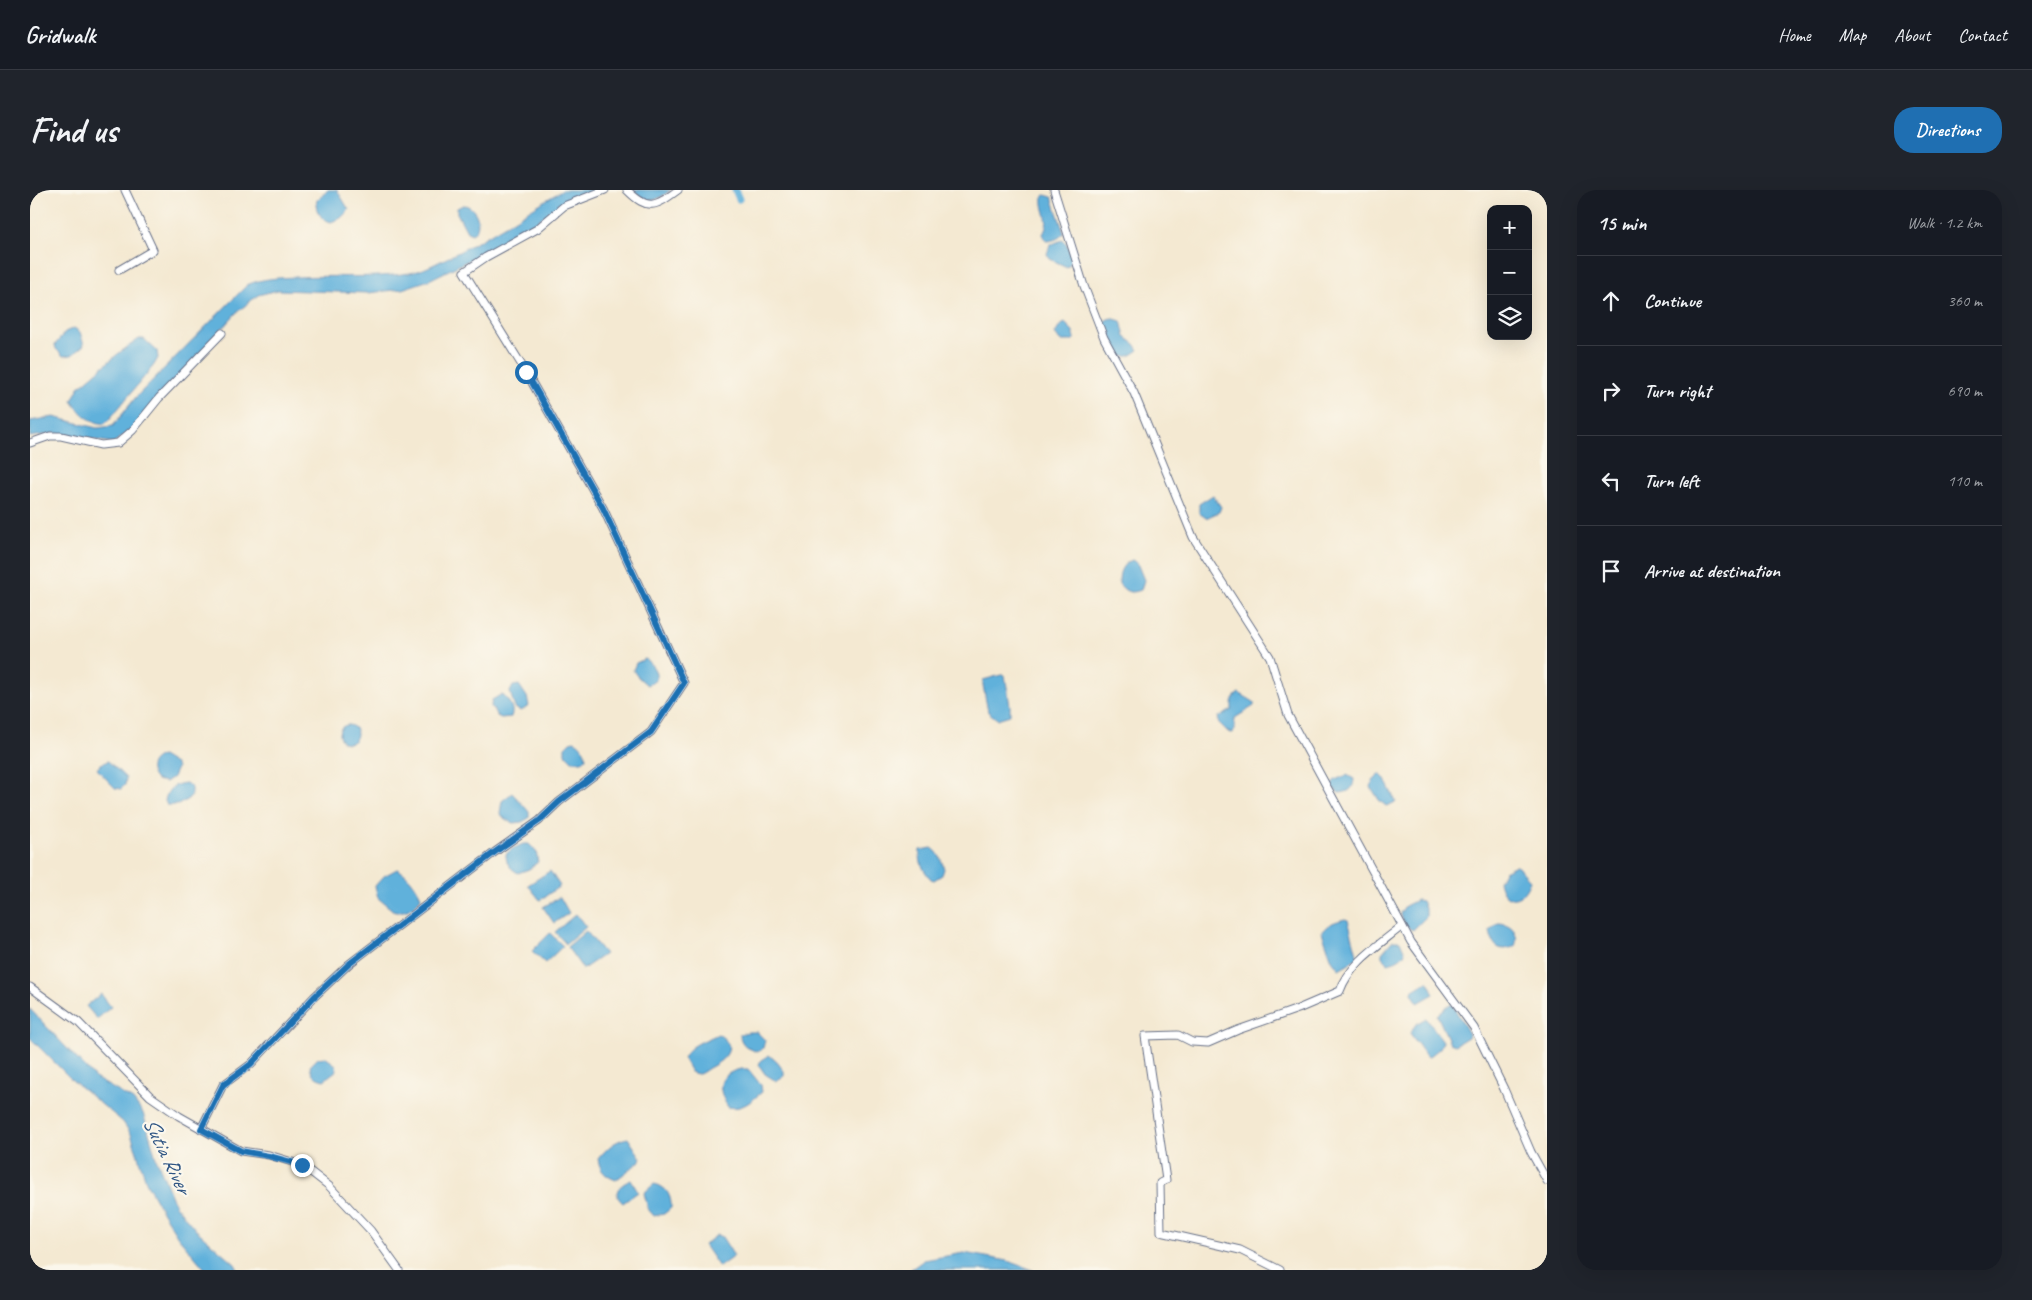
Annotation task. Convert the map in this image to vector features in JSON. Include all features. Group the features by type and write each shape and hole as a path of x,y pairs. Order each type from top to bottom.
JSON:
{"street":[{"path":"119,270 154,250 125,190"},
{"path":"201,1129 223,1085 251,1064 314,997 349,964 495,852 539,821 559,802 651,732 684,683 603,508 526,372 464,272 486,257 537,229 564,206 605,190"},
{"path":"627,190 643,205 665,200 678,190"},
{"path":"1054,190 1084,286 1104,338 1134,394 1192,536 1270,657 1288,715 1411,942 1474,1028 1504,1088 1531,1152 1547,1181"},
{"path":"30,443 50,436 61,436 101,445 118,443 133,430 164,393 222,334"},
{"path":"1280,1270 1240,1250 1161,1232 1160,1183 1166,1180 1145,1036 1178,1035 1192,1042 1208,1043 1238,1030 1311,1004 1340,991 1344,980 1354,967 1402,926"},
{"path":"30,987 78,1022 150,1096 201,1129 241,1151 302,1165 329,1186 371,1232 399,1270"}],"water":[{"path":"328,190 337,190 349,210 341,218 331,222 321,217 317,211 316,204 317,200"},
{"path":"563,190 598,190 557,207 523,231 429,280 402,289 368,293 278,290 258,295 236,313 130,431 113,443 57,433 30,437 30,421 54,417 97,428 113,426 136,397 247,285 277,278 381,276 414,272 445,259 475,243"},
{"path":"633,190 671,190 661,197 648,200"},
{"path":"1043,196 1052,197 1064,233 1058,238 1049,241 1046,241 1043,234 1047,224 1043,202"},
{"path":"463,205 472,209 477,217 476,231 472,234 467,232 457,213 457,208"},
{"path":"1062,240 1068,246 1072,258 1067,267 1050,259 1047,254 1050,245"},
{"path":"1111,318 1121,321 1125,337 1135,344 1139,350 1129,356 1121,356 1107,338 1103,324"},
{"path":"1065,323 1072,330 1075,338 1072,341 1060,341 1055,334 1060,326"},
{"path":"74,328 80,332 84,345 72,355 63,356 56,349 55,345 65,332"},
{"path":"139,339 144,339 157,351 158,358 154,365 108,421 104,424 89,419 72,401 79,387 119,353"},
{"path":"1213,495 1221,507 1219,512 1206,518 1199,513 1199,504"},
{"path":"1132,560 1137,563 1144,580 1141,590 1134,592 1126,590 1119,584 1120,572"},
{"path":"645,659 654,668 656,673 656,680 647,685 633,670 636,663"},
{"path":"1005,675 1010,715 997,719 988,712 983,680"},
{"path":"519,685 527,697 529,706 521,711 515,708 510,692 513,686"},
{"path":"1239,693 1254,702 1254,706 1235,718 1234,732 1232,733 1228,732 1218,722 1219,717 1232,710 1233,698"},
{"path":"502,694 511,707 511,717 501,718 497,716 491,706 492,700"},
{"path":"344,725 352,725 357,730 355,741 344,743 339,738 339,730"},
{"path":"574,741 581,745 584,750 586,758 583,761 572,761 565,754 565,747"},
{"path":"162,756 175,764 177,768 173,777 166,782 156,780 151,773 152,763"},
{"path":"108,761 126,778 125,785 121,789 115,788 97,769 101,764"},
{"path":"1380,774 1396,802 1386,806 1379,800 1371,787 1373,781"},
{"path":"1347,775 1354,779 1353,786 1348,791 1339,793 1332,787 1332,784 1335,780"},
{"path":"186,783 191,787 191,797 178,805 167,805 165,801 169,790"},
{"path":"512,793 529,812 529,818 522,822 513,823 505,819 500,813 502,801"},
{"path":"523,844 529,844 536,851 538,862 529,869 518,873 509,865 506,854"},
{"path":"932,848 938,854 944,869 942,875 934,880 926,873 920,854 920,850"},
{"path":"1516,865 1530,880 1523,893 1519,897 1514,898 1505,894 1499,881 1504,871"},
{"path":"397,869 411,881 421,897 417,904 411,908 395,912 378,898 375,886 384,876"},
{"path":"550,871 560,886 540,900 528,885"},
{"path":"560,897 569,913 554,923 543,907"},
{"path":"1417,900 1422,901 1426,910 1426,917 1413,930 1408,927 1400,913 1405,906"},
{"path":"576,914 586,927 566,944 555,932"},
{"path":"1345,919 1348,920 1358,958 1339,969 1332,960 1322,932 1329,925"},
{"path":"1498,923 1503,923 1513,930 1516,937 1515,946 1505,949 1495,944 1490,930"},
{"path":"586,931 605,954 583,969 567,947"},
{"path":"550,933 563,946 545,963 532,951"},
{"path":"1392,941 1400,941 1405,953 1402,957 1388,963 1382,957 1382,953"},
{"path":"1428,981 1434,994 1418,1003 1412,993 1413,990"},
{"path":"101,994 111,1007 97,1019 86,1006"},
{"path":"1452,1004 1469,1034 1468,1037 1455,1045 1450,1043 1437,1015"},
{"path":"30,1009 95,1078 133,1100 143,1113 156,1158 175,1205 196,1230 235,1264 238,1270 206,1270 178,1237 147,1184 131,1134 123,1122 72,1080 30,1038"},
{"path":"1426,1018 1443,1041 1440,1048 1429,1057 1426,1056 1410,1033 1416,1024"},
{"path":"757,1032 765,1040 763,1048 758,1052 748,1048 740,1038 740,1034"},
{"path":"718,1034 728,1044 727,1053 715,1065 700,1074 691,1072 683,1058 686,1053 698,1043"},
{"path":"769,1055 784,1071 784,1076 776,1081 765,1074 759,1065 761,1060"},
{"path":"325,1057 336,1065 337,1070 324,1080 314,1076 310,1066 318,1058"},
{"path":"741,1069 748,1069 761,1085 762,1092 742,1106 728,1107 722,1094 721,1083 728,1074"},
{"path":"628,1138 641,1158 639,1162 616,1180 604,1172 600,1167 598,1159 611,1146"},
{"path":"631,1180 638,1192 623,1203 619,1199 618,1190 623,1184"},
{"path":"654,1184 665,1189 669,1196 671,1208 664,1214 654,1216 648,1209 644,1193"},
{"path":"717,1235 722,1237 734,1256 719,1267 704,1245"},
{"path":"964,1253 1008,1261 1033,1270 910,1270 924,1260"}],"waterway":[{"path":"735,190 739,199"}],"route":[{"path":"302,1165 241,1151 201,1129 223,1085 251,1064 314,997 349,964 495,852 539,821 559,802 651,732 684,683 603,508 526,372"}],"water label":[{"name":"Sutia River","path":"168,1155"}]}
